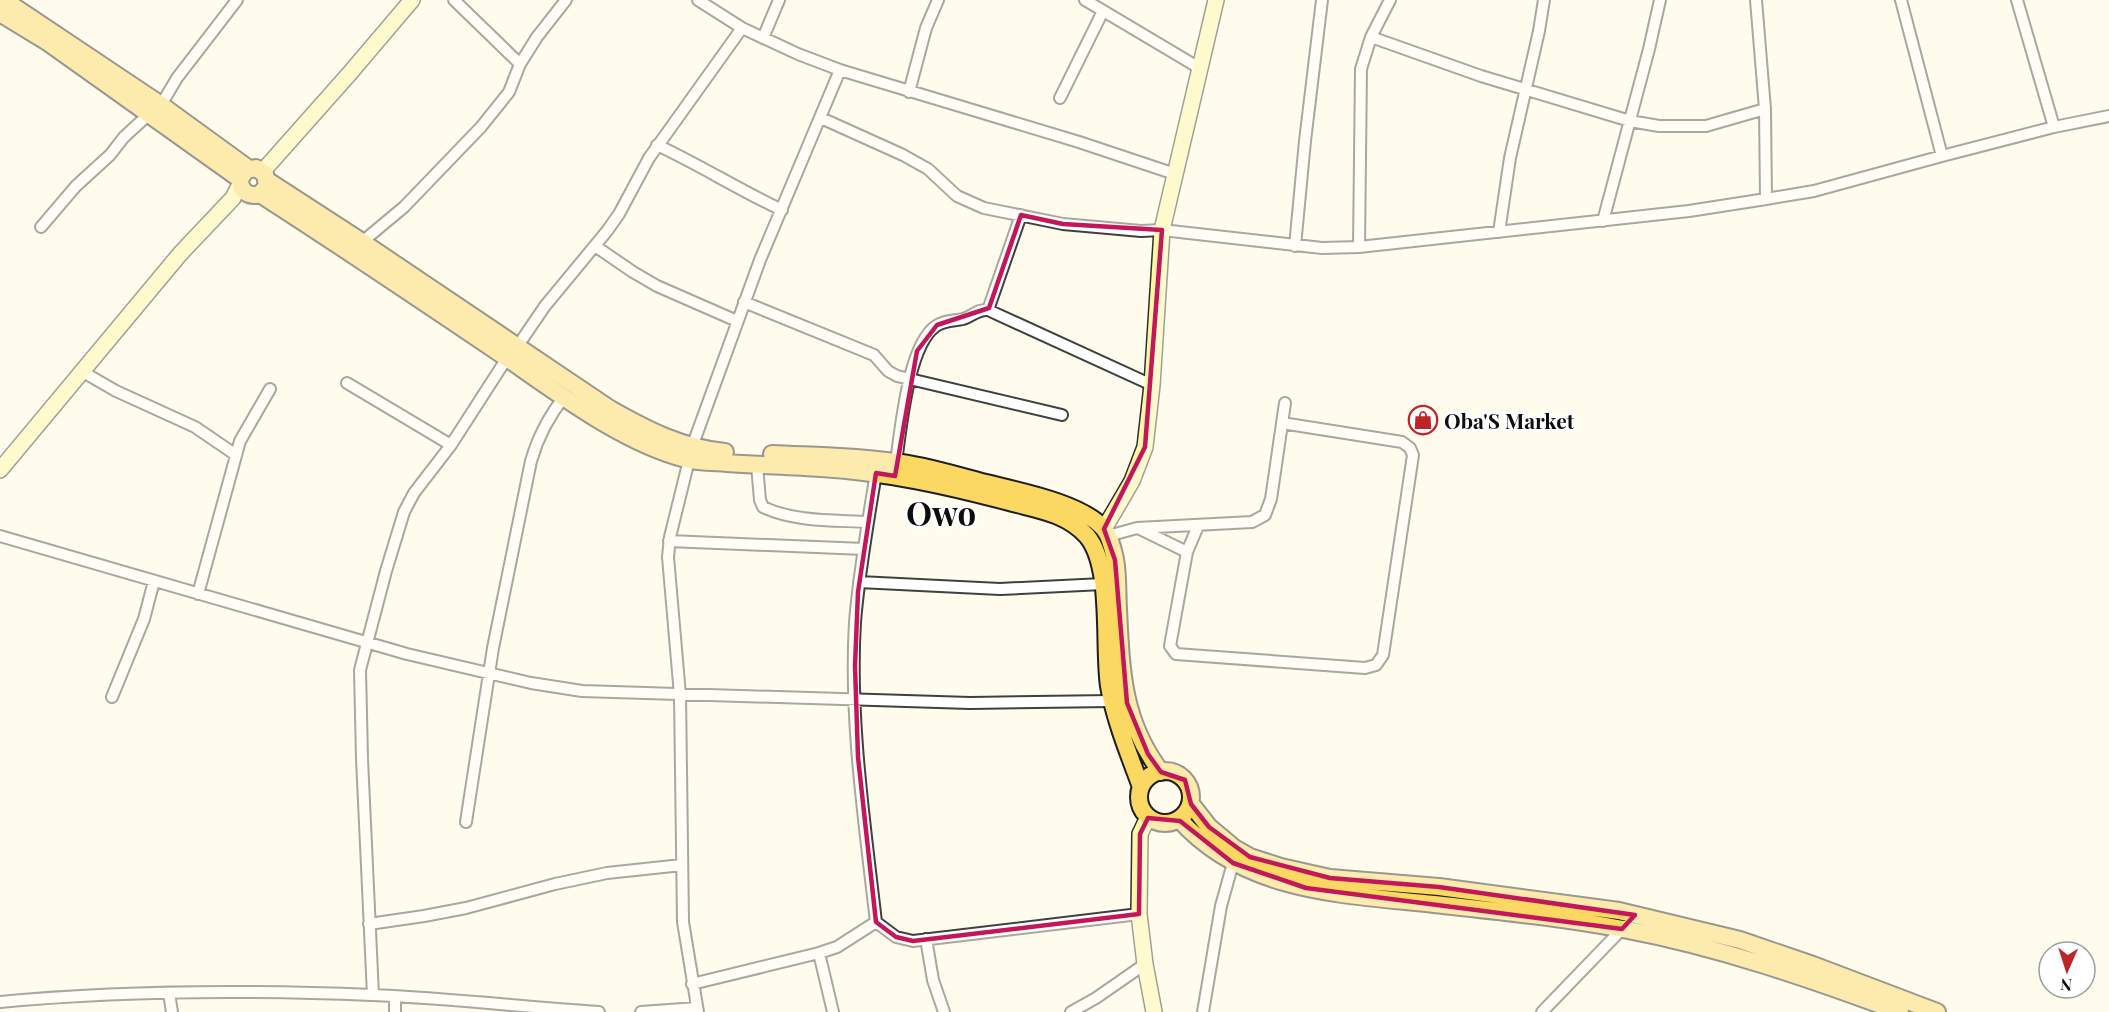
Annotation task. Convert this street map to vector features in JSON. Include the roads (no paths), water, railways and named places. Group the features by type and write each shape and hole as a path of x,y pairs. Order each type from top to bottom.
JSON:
{"main road":[{"path":"7,4 49,43 155,110 250,184 512,352 690,453 827,456 897,462 919,473 1039,508 1068,520 1086,535 1095,548 1103,584 1108,682 1112,701 1141,787 1139,800 1141,806 1154,820 1173,822 1179,819 1191,804 1191,791 1185,780 1174,773 1161,772 1149,777 1141,787"},
{"path":"250,184 362,242 512,352 564,397 647,446 758,465 876,473 919,473 1026,493 1088,516 1106,532 1115,560 1120,644 1127,703 1135,729 1148,754 1161,772"},
{"path":"1191,804 1209,827 1234,848 1250,857 1281,867 1330,878 1439,887 1593,907 1635,915 1740,940 1937,1012"},
{"path":"1179,819 1194,836 1233,863 1278,882 1306,888 1553,917 1622,929 1730,954 1804,977 1900,1012"}],"street":[{"path":"41,227 76,186 155,110 237,0"},
{"path":"0,470 180,254 250,184 412,0"},
{"path":"454,0 520,64"},
{"path":"362,242 404,207 481,127 509,92 520,64 537,37 566,0"},
{"path":"698,0 742,28 798,54 840,70 1079,142 1175,174"},
{"path":"763,38 779,0"},
{"path":"909,92 926,28 938,0"},
{"path":"1085,0 1201,69"},
{"path":"1106,532 1140,464 1148,429 1162,230 1216,0"},
{"path":"1295,246 1322,0"},
{"path":"1359,247 1361,69 1371,37 1390,0"},
{"path":"1499,232 1504,190 1544,0"},
{"path":"1603,221 1660,0"},
{"path":"1756,0 1765,109 1766,200"},
{"path":"1901,0 1942,156"},
{"path":"2017,0 2054,127"},
{"path":"1059,98 1103,11"},
{"path":"373,995 360,670 404,512 414,494 451,445 545,306 619,214 657,145 742,28"},
{"path":"1371,37 1524,90 1630,121 1659,126 1706,126 1765,109"},
{"path":"641,1012 697,1010 682,922 680,695 668,557 669,541 690,453 737,321 840,70"},
{"path":"821,118 903,155 928,170 957,196 984,208 1063,224 1141,231 1162,230 1322,248 1359,247 1603,221 1766,200 1814,191 2054,127 2109,116"},
{"path":"657,145 782,210"},
{"path":"988,310 1021,215"},
{"path":"595,246 657,286 737,321"},
{"path":"744,302 862,349 874,355 888,371 897,376 1062,415"},
{"path":"897,462 910,379 917,351 931,330 944,321 969,317 976,311 988,310 1152,385"},
{"path":"83,372 116,391 195,427 236,455"},
{"path":"347,383 451,445"},
{"path":"198,594 240,441 270,388"},
{"path":"466,822 509,564 531,461 538,439 551,413 564,397"},
{"path":"1106,532 1137,528 1252,522 1265,515 1271,500 1285,403"},
{"path":"1198,526 1187,552 1170,646 1176,654 1365,668 1376,665 1383,655 1413,455 1410,448 1402,442 1282,423"},
{"path":"758,465 760,500 763,507 783,514 817,519 868,522"},
{"path":"876,473 859,582 855,624 858,757 876,922 896,938 913,941 1139,914"},
{"path":"1137,528 1187,552"},
{"path":"0,536 407,654 531,683 582,691 970,703 1112,701"},
{"path":"669,541 864,549"},
{"path":"112,697 144,619 154,581"},
{"path":"859,582 1000,589 1103,584"},
{"path":"1154,820 1140,834 1139,914 1154,1012"},
{"path":"1203,1012 1221,906 1233,863"},
{"path":"369,924 466,908 555,884 607,873 682,865"},
{"path":"1542,1012 1635,915"},
{"path":"692,984 837,947 876,922"},
{"path":"926,939 933,980 944,1012"},
{"path":"819,953 833,1012"},
{"path":"1071,1012 1096,998 1145,964"},
{"path":"0,1002 115,994 268,992 373,995 599,1012"},
{"path":"169,993 172,1012"},
{"path":"395,997 395,1012"}],"place":[{"name":"Oba'S Market","path":"1423,420"}],"district":[{"name":"Owo","path":"941,512"}]}
